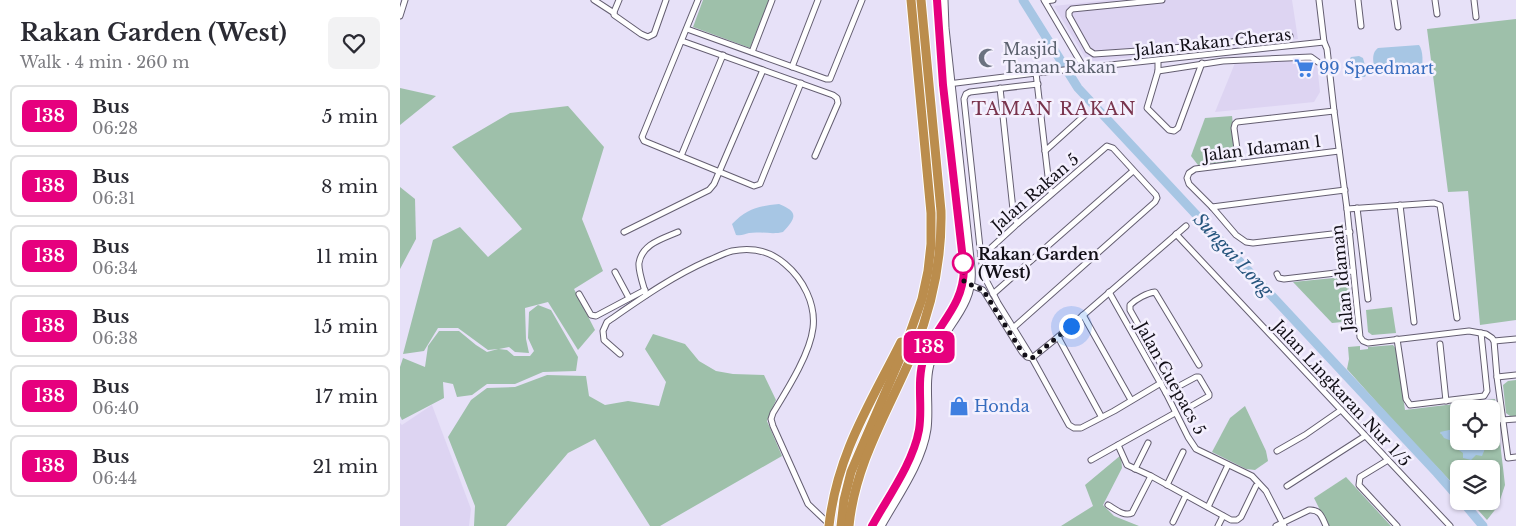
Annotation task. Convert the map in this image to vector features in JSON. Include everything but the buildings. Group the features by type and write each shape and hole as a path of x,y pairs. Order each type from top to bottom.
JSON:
{"highway":[{"path":"906,0 914,28"},
{"path":"840,526 851,472 905,347 922,298 928,271 932,213 911,0"},
{"path":"849,526 859,476 915,348 928,311 938,271 942,227 940,195 921,0"},
{"path":"829,525 834,493 846,453 922,298"}],"street":[{"path":"400,16 405,0"},
{"path":"594,0 648,37 654,34 666,0"},
{"path":"614,13 619,0"},
{"path":"698,0 642,137 644,141 754,186 760,184 801,83"},
{"path":"752,52 772,0"},
{"path":"792,67 818,0"},
{"path":"687,28 830,79 862,0"},
{"path":"872,526 912,454 919,428 920,385 924,360 929,348 958,300 964,282 943,85 937,0"},
{"path":"881,526 921,453 927,428 930,363 934,353 965,303 971,285 972,274 945,28 944,0"},
{"path":"1044,0 1053,0"},
{"path":"1044,0 1081,62 1079,69"},
{"path":"1162,0 1072,9 1069,12 1069,16 1088,50 1094,54 1290,36"},
{"name":"Jalan Idaman","path":"1319,0 1350,232 1360,337 1368,343 1469,331 1481,333"},
{"path":"1358,0 1361,26"},
{"path":"1394,0 1398,27"},
{"path":"1435,0 1437,14"},
{"path":"1474,0 1476,17"},
{"path":"1260,38 1262,50"},
{"path":"682,41 801,83 837,98 838,103 815,156"},
{"name":"Jalan Rakan Cheras","path":"943,85 1324,42"},
{"path":"1289,46 1291,58"},
{"path":"1254,50 1255,60"},
{"path":"681,156 723,55"},
{"path":"1158,71 1202,63 1255,60 1311,57 1318,62"},
{"path":"1158,61 1158,71 1147,108 1169,130 1174,131 1178,128 1202,63"},
{"path":"624,232 708,190 714,184 763,70"},
{"path":"1036,73 1050,190 1052,193"},
{"path":"1038,84 970,92 966,94 964,99 984,276 1069,425 1074,428 1081,428 1161,383"},
{"path":"1000,88 1014,219 1018,223"},
{"path":"1239,163 1234,128 1238,122 1334,111"},
{"path":"1045,151 1086,114"},
{"name":"Jalan Rakan 5","path":"981,257 1107,146 1113,148 1133,171"},
{"name":"Jalan Idaman 1","path":"1212,207 1189,184 1187,178 1189,173 1195,169 1339,151"},
{"path":"993,294 1133,171 1156,195 1155,202 1013,328"},
{"path":"1212,207 1344,190"},
{"path":"1347,209 1434,203 1440,205 1457,318"},
{"path":"1400,205 1414,322"},
{"path":"1212,207 1236,235 1246,242 1253,243 1350,232"},
{"path":"1358,208 1368,299"},
{"path":"1032,358 1186,226"},
{"path":"646,292 639,264 644,249 678,232"},
{"name":"Jalan Lingkaran Nur 1/5","path":"1176,234 1450,526"},
{"path":"579,294 592,315 596,316 628,298 646,292 688,270 731,252 747,249 758,250 772,255 791,269 802,284 812,305 814,327 795,377 771,419 808,504 829,525"},
{"path":"1277,274 1279,278 1284,278 1353,271"},
{"path":"615,272 628,298"},
{"path":"964,282 983,290 1022,352 1027,357 1032,358"},
{"path":"620,354 604,340 603,331 607,322 646,292"},
{"name":"Jalan Cuepacs 5","path":"1109,292 1161,383 1190,441 1196,449 1252,476 1266,491 1283,524"},
{"path":"1166,394 1174,388 1196,377 1199,378 1209,394 1188,408 1185,407 1174,388 1130,310 1130,305 1135,300 1155,292 1199,365"},
{"path":"1083,315 1132,400"},
{"path":"1397,339 1406,399 1410,405 1484,396 1487,391 1481,333 1492,338 1508,458 1516,457"},
{"path":"1058,337 1101,416"},
{"path":"1494,342 1516,339"},
{"path":"1440,344 1446,400"},
{"path":"1497,377 1516,375"},
{"path":"1276,452 1341,410"},
{"path":"1091,460 1175,413"},
{"path":"1502,420 1516,419"},
{"path":"1287,486 1365,436"},
{"path":"1118,444 1127,465 1231,520 1237,520 1241,517 1256,486"},
{"path":"1135,469 1148,444"},
{"path":"1167,485 1183,452"},
{"path":"1388,460 1360,477 1359,485 1397,526"},
{"path":"1208,507 1228,465"},
{"path":"1108,505 1128,515 1132,513 1151,476"},
{"path":"1173,522 1186,495"},
{"path":"1276,526 1309,510 1315,510 1320,513 1326,526"},
{"path":"1218,526 1223,516"}],"shaded area":[{"path":"1108,0 1292,0 1298,39 1088,62 1054,6"},
{"path":"1310,58 1317,64 1320,92 1314,102 1215,112 1235,63"},
{"path":"432,405 471,509 469,526 400,526 400,423 402,425"}],"green space":[{"path":"703,0 769,0 750,48 693,27"},
{"path":"1516,19 1516,320 1480,325 1468,191 1448,192 1427,29"},
{"path":"400,88 436,96 400,125"},
{"path":"568,106 604,147 582,219 603,271 574,289 595,330 578,350 548,302 525,308 526,339 529,353 515,352 509,347 499,349 507,350 514,356 530,356 534,351 528,338 529,312 538,305 551,310 578,357 576,371 543,372 515,384 487,384 472,395 457,397 453,384 443,382 444,398 402,420 400,416 400,367 403,358 425,367 428,346 439,331 459,331 487,352 498,349 488,350 458,328 438,328 424,351 403,354 433,240 460,227 488,257 522,229 452,147 510,113"},
{"path":"1232,116 1237,161 1198,165 1191,156 1205,118"},
{"path":"400,187 415,199 416,239 400,269"},
{"path":"1344,277 1348,279 1353,321 1332,323 1293,282"},
{"path":"1392,307 1396,333 1372,335 1368,332 1366,310"},
{"path":"653,334 685,344 699,361 716,371 733,374 764,375 776,400 767,421 782,456 660,526 650,526 595,439 568,453 506,526 474,526 475,506 448,437 471,400 487,388 515,387 547,375 586,376 589,396 605,405 628,401 659,406 666,382 645,349"},
{"path":"1393,345 1396,349 1405,410 1450,404 1450,430 1440,433 1450,439 1450,450 1459,450 1476,455 1484,450 1500,450 1500,442 1505,485 1500,500 1500,460 1450,460 1450,481 1347,369 1349,359 1348,347 1360,346 1360,350 1368,349 1368,347"},
{"path":"1516,380 1516,416 1510,416 1506,413 1503,385 1508,381"},
{"path":"1245,406 1266,451 1268,461 1255,470 1246,469 1212,452 1230,418"},
{"path":"1121,455 1122,468 1103,505 1114,516 1139,526 1061,526 1093,506 1085,485"},
{"path":"1346,477 1391,526 1328,526 1314,498"},
{"path":"1478,510 1495,510 1487,520"}],"water":[{"path":"1419,45 1422,58 1420,71 1376,74 1373,56 1378,48"},
{"path":"1359,56 1363,58 1367,73 1365,77 1352,76 1349,60 1351,57"},
{"path":"779,204 790,210 793,216 791,223 783,232 736,235 732,224 743,215 759,207"},
{"path":"1450,430 1450,440 1444,438 1440,432"},
{"path":"1459,450 1484,450 1482,456 1476,455 1471,460 1463,458 1463,453"}],"waterway":[{"name":"Sungai Long","path":"1023,0 1078,88 1450,488"},
{"name":"Sungai Long","path":"1470,510 1483,526"}],"bus line":[{"name":"138","path":"872,526 912,454 919,428 920,385 924,360 929,348 958,300 964,282 943,85 937,0"}],"place":[{"name":"Masjid Taman Rakan","path":"988,58"},
{"name":"99 Speedmart","path":"1304,68"},
{"name":"Rakan Garden (West)","path":"963,263"},
{"name":"Honda","path":"959,406"}],"district":[{"name":"TAMAN RAKAN","path":"1054,109"}],"route":[{"path":"963,263 964,282 983,290 1025,356 1032,358 1071,326"}]}
